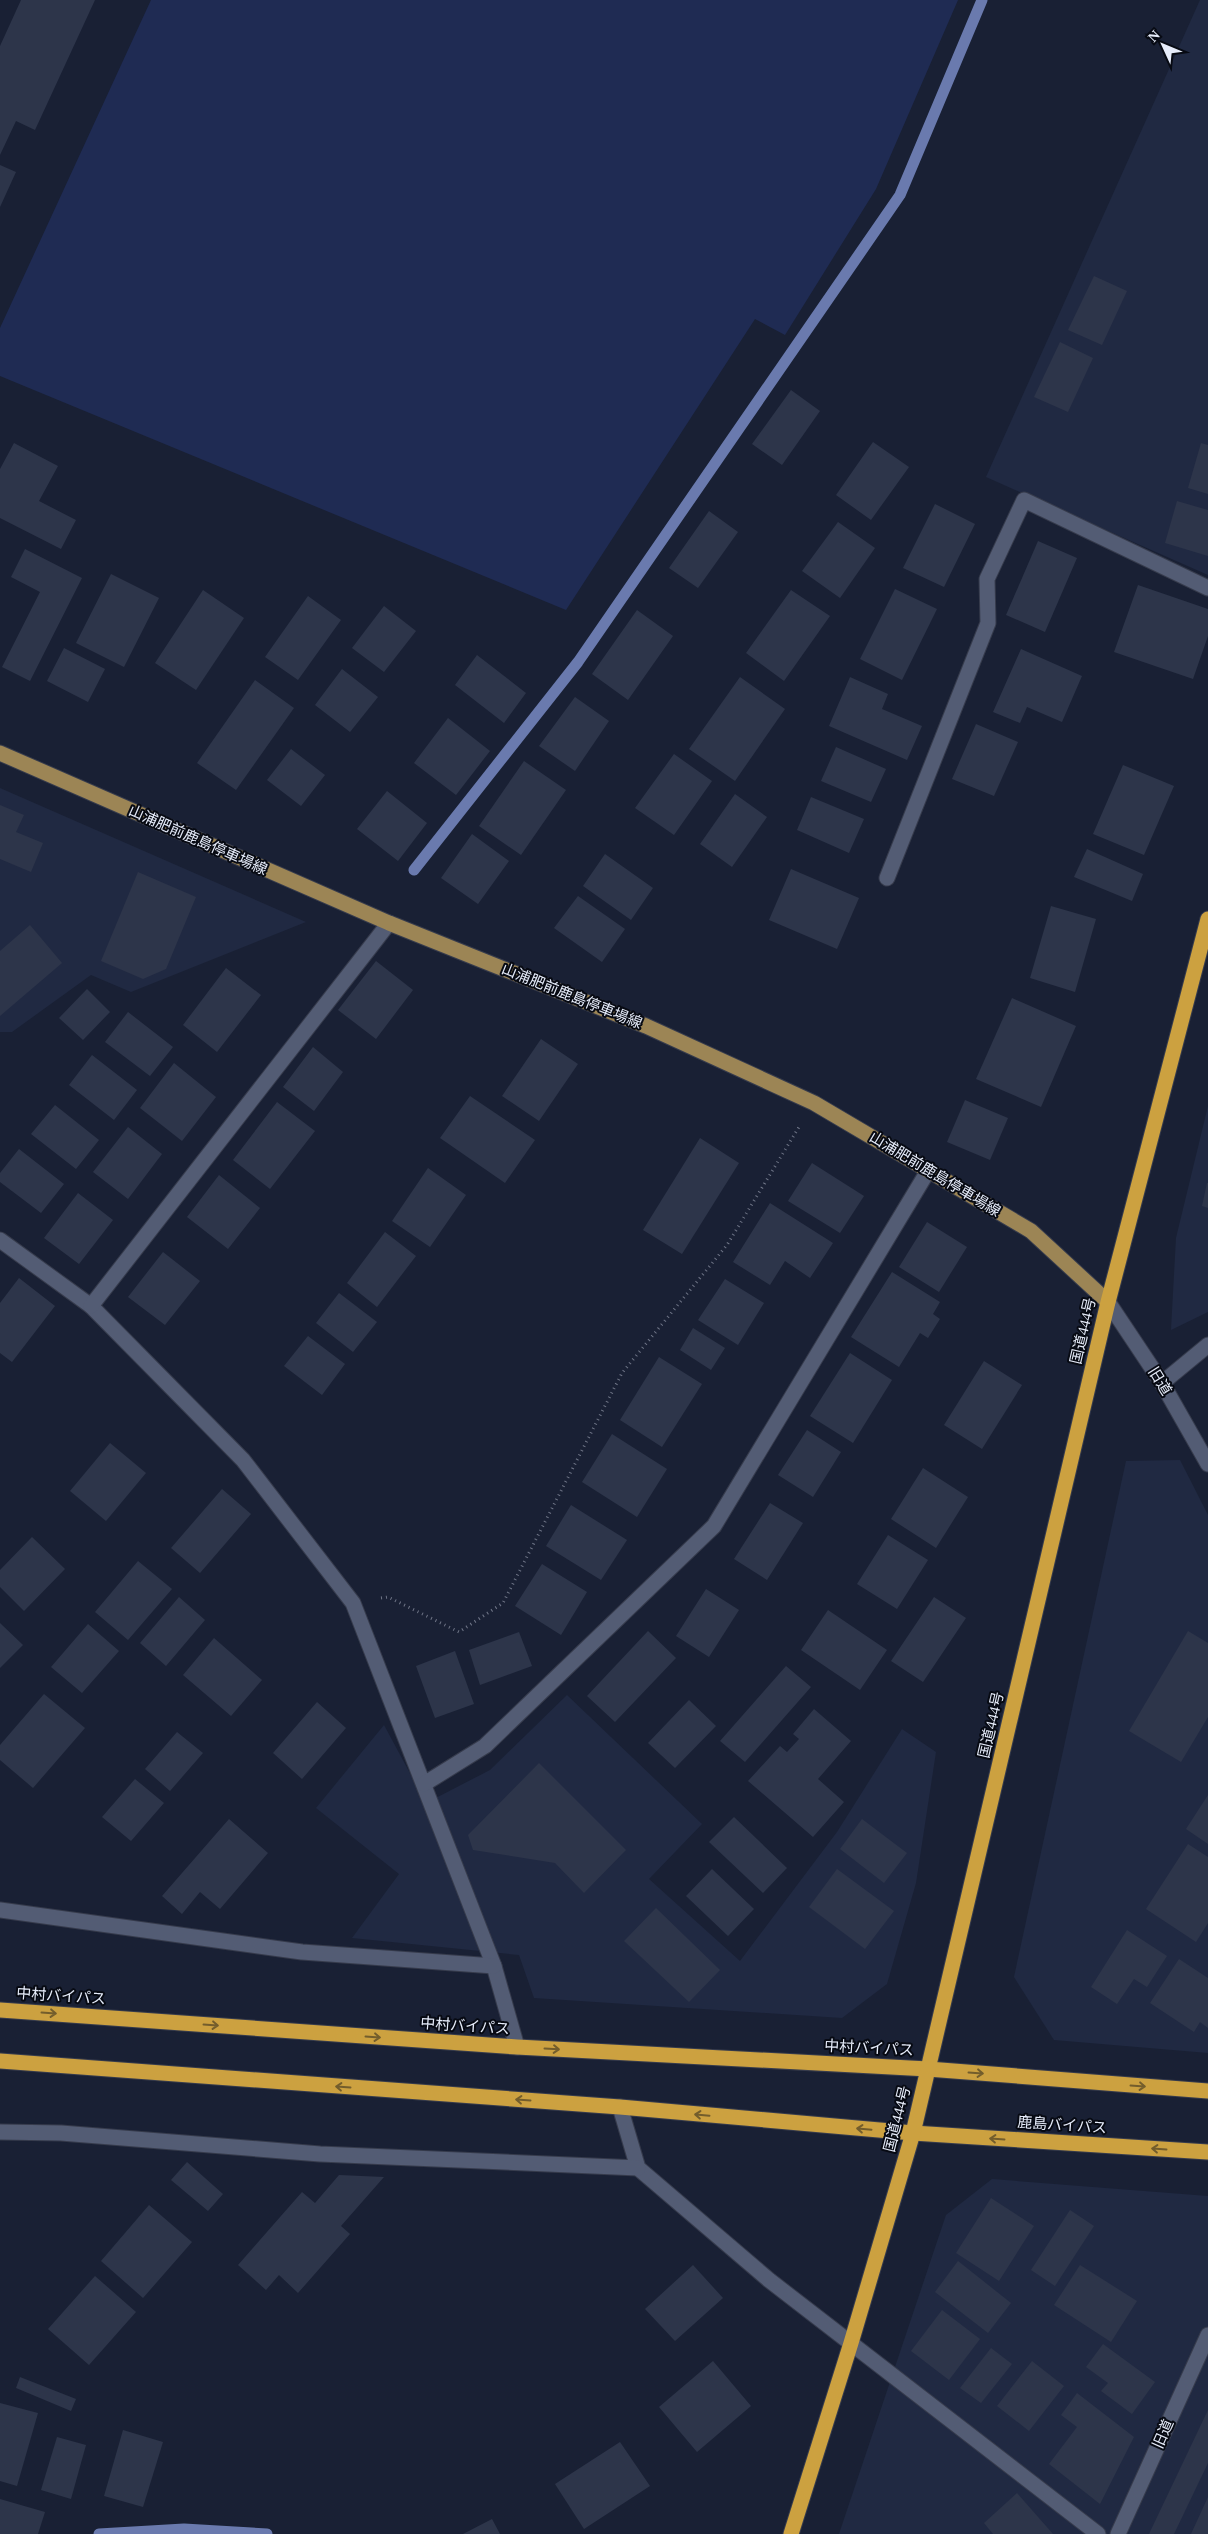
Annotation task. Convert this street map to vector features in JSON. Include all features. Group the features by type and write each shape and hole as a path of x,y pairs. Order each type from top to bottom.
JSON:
{"highway":[{"name":"国道444号","path":"791,2534 851,2343 913,2133 1108,1302 1208,919"},
{"name":"中村バイパス","path":"0,2010 517,2047 928,2069"},
{"path":"0,2061 620,2107 913,2133"},
{"path":"928,2069 1208,2091"},
{"name":"鹿島バイパス","path":"913,2133 1208,2152"}],"main road":[{"name":"山浦肥前鹿島停車場線","path":"0,754 389,923 646,1026 814,1102 1031,1231 1108,1302"}],"street":[{"path":"887,878 988,623 987,578 1024,500 1208,588"},
{"path":"91,1306 389,923"},
{"path":"424,1784 485,1746 714,1526 928,1171"},
{"path":"0,1240 91,1306 243,1460 353,1603 494,1966 517,2047"},
{"name":"旧道","path":"1108,1302 1162,1383 1208,1464"},
{"path":"1162,1383 1208,1345"},
{"path":"0,1910 302,1952 494,1966"},
{"path":"620,2107 638,2168 769,2280 1098,2534"},
{"path":"0,2132 61,2133 320,2154 638,2168"},
{"name":"旧道","path":"1118,2534 1208,2335"}],"path":[{"path":"353,1603 388,1597 459,1632 503,1603 622,1372 727,1245 814,1102"}],"shaded area":[{"path":"151,0 958,0 876,189 785,335 755,319 566,610 0,376 0,328"},
{"path":"1200,0 1208,0 1208,575 986,477"},
{"path":"0,788 306,922 131,992 91,975 12,1032 0,1032"},
{"path":"1208,1106 1208,1312 1171,1330 1176,1238"},
{"path":"1180,1460 1208,1515 1208,2053 1054,2040 1014,1977 1126,1461"},
{"path":"567,1695 702,1824 649,1879 740,1961 837,1832 902,1729 936,1752 916,1883 887,1984 842,2018 534,1998 519,1955 352,1938 399,1874 316,1808 384,1725 426,1803 490,1770"},
{"path":"992,2179 1208,2196 1208,2534 839,2534 946,2215"}],"building":[{"path":"21,0 95,0 35,130 16,121 0,155 0,46"},
{"path":"0,165 16,172 0,207"},
{"path":"1094,276 1127,291 1102,345 1068,330"},
{"path":"1060,342 1093,358 1068,412 1034,397"},
{"path":"791,390 820,411 782,465 752,444"},
{"path":"873,442 909,467 871,520 836,495"},
{"path":"14,443 58,466 39,501 76,520 61,549 0,518 0,469"},
{"path":"1201,443 1208,445 1208,494 1188,488"},
{"path":"1177,501 1208,510 1208,556 1165,543"},
{"path":"935,504 975,524 944,587 903,568"},
{"path":"709,511 738,532 698,588 669,568"},
{"path":"838,522 875,548 840,598 802,571"},
{"path":"1038,541 1077,558 1045,632 1006,615"},
{"path":"25,549 82,578 30,681 2,667 40,592 11,577"},
{"path":"111,574 159,598 124,667 76,643"},
{"path":"1138,585 1208,609 1208,636 1193,679 1114,652"},
{"path":"895,589 937,609 902,680 860,659"},
{"path":"203,590 244,618 196,690 155,663"},
{"path":"791,590 830,616 784,681 746,653"},
{"path":"308,596 341,620 298,680 265,657"},
{"path":"384,606 416,631 384,672 352,648"},
{"path":"637,610 673,636 628,700 592,674"},
{"path":"64,648 105,669 88,702 47,681"},
{"path":"1021,649 1082,676 1062,722 1027,707 1020,723 993,712"},
{"path":"477,655 526,693 504,723 455,685"},
{"path":"342,669 378,697 350,732 315,705"},
{"path":"740,677 785,709 735,781 689,749"},
{"path":"850,677 888,694 882,709 922,726 907,760 829,726"},
{"path":"255,680 294,708 236,790 197,763"},
{"path":"575,697 609,721 575,771 539,746"},
{"path":"448,718 490,751 456,795 414,763"},
{"path":"976,724 1018,742 994,796 952,779"},
{"path":"836,747 886,769 871,802 821,781"},
{"path":"291,749 325,775 301,806 267,780"},
{"path":"674,754 712,781 674,835 635,808"},
{"path":"524,761 566,790 521,855 479,826"},
{"path":"1123,765 1174,786 1144,855 1093,834"},
{"path":"387,791 427,823 398,861 357,829"},
{"path":"735,794 767,817 732,867 700,844"},
{"path":"811,797 864,819 849,853 797,830"},
{"path":"0,805 24,815 16,832 43,843 31,872 0,859"},
{"path":"472,834 509,861 478,904 441,878"},
{"path":"1087,849 1143,874 1132,901 1074,877"},
{"path":"605,854 653,888 631,920 583,886"},
{"path":"791,869 859,898 837,949 769,920"},
{"path":"138,872 196,897 166,969 143,979 101,961"},
{"path":"578,896 625,929 602,962 554,928"},
{"path":"1051,906 1096,919 1075,992 1030,978"},
{"path":"30,925 62,963 0,1016 0,951"},
{"path":"376,961 413,990 376,1039 338,1010"},
{"path":"226,968 261,995 217,1052 183,1025"},
{"path":"87,989 110,1012 83,1040 59,1018"},
{"path":"1012,998 1076,1026 1041,1107 976,1079"},
{"path":"128,1012 173,1047 150,1076 105,1042"},
{"path":"541,1039 578,1064 539,1121 502,1096"},
{"path":"313,1047 343,1072 314,1111 283,1087"},
{"path":"92,1055 137,1090 114,1120 69,1085"},
{"path":"174,1063 216,1097 182,1141 140,1108"},
{"path":"470,1096 535,1140 505,1183 440,1138"},
{"path":"965,1100 1008,1118 990,1160 947,1142"},
{"path":"277,1102 315,1131 270,1189 233,1160"},
{"path":"55,1105 99,1140 76,1169 31,1134"},
{"path":"128,1127 162,1154 128,1199 93,1172"},
{"path":"700,1138 739,1163 682,1254 643,1230"},
{"path":"19,1149 64,1184 41,1213 0,1182 0,1173"},
{"path":"812,1163 864,1196 840,1233 788,1201"},
{"path":"428,1168 466,1195 430,1247 392,1221"},
{"path":"219,1175 260,1208 228,1249 187,1217"},
{"path":"1208,1183 1208,1208 1202,1206"},
{"path":"78,1193 113,1220 79,1264 44,1238"},
{"path":"770,1203 833,1243 810,1278 785,1261 770,1285 733,1262"},
{"path":"927,1222 967,1247 939,1292 899,1267"},
{"path":"385,1232 416,1256 377,1307 347,1283"},
{"path":"163,1252 200,1281 165,1325 128,1297"},
{"path":"892,1272 940,1302 933,1314 940,1319 928,1338 920,1333 899,1367 851,1337"},
{"path":"19,1278 55,1306 12,1362 0,1353 0,1303"},
{"path":"725,1279 764,1303 738,1345 698,1320"},
{"path":"339,1293 377,1322 353,1352 316,1323"},
{"path":"693,1328 725,1348 711,1370 680,1350"},
{"path":"308,1336 345,1364 322,1395 284,1366"},
{"path":"850,1353 892,1380 853,1443 810,1416"},
{"path":"659,1357 702,1384 662,1447 620,1420"},
{"path":"984,1361 1022,1385 982,1449 944,1425"},
{"path":"807,1430 841,1452 813,1497 778,1475"},
{"path":"612,1434 667,1469 637,1517 582,1482"},
{"path":"110,1443 146,1473 106,1521 70,1491"},
{"path":"923,1468 968,1497 936,1548 891,1519"},
{"path":"222,1489 251,1514 200,1573 171,1548"},
{"path":"770,1503 803,1523 767,1580 734,1559"},
{"path":"571,1505 627,1540 601,1580 546,1546"},
{"path":"888,1535 928,1560 897,1609 857,1584"},
{"path":"32,1537 65,1569 24,1611 0,1587 0,1570"},
{"path":"138,1561 172,1589 128,1640 95,1612"},
{"path":"542,1564 587,1592 561,1635 515,1606"},
{"path":"706,1589 739,1610 709,1657 676,1636"},
{"path":"179,1597 205,1620 166,1666 140,1643"},
{"path":"934,1597 966,1618 923,1682 891,1661"},
{"path":"828,1610 887,1650 860,1690 801,1650"},
{"path":"0,1623 23,1645 0,1668"},
{"path":"88,1624 119,1651 82,1693 51,1667"},
{"path":"648,1631 676,1658 615,1722 587,1696"},
{"path":"1188,1631 1208,1643 1208,1717 1181,1762 1129,1731"},
{"path":"519,1632 532,1666 480,1685 469,1650"},
{"path":"214,1638 262,1680 231,1716 183,1675"},
{"path":"455,1651 474,1704 435,1718 416,1666"},
{"path":"786,1666 811,1687 745,1762 720,1741"},
{"path":"44,1694 85,1728 33,1788 0,1760 0,1745"},
{"path":"689,1700 716,1726 675,1768 648,1743"},
{"path":"317,1702 346,1728 302,1779 273,1753"},
{"path":"814,1709 851,1741 818,1779 844,1802 813,1837 748,1781 780,1746 787,1752 799,1739 793,1734"},
{"path":"177,1732 203,1753 170,1791 145,1769"},
{"path":"539,1763 626,1850 584,1893 555,1863 473,1850 468,1835"},
{"path":"135,1779 164,1803 131,1841 102,1817"},
{"path":"1208,1795 1208,1844 1186,1829"},
{"path":"734,1817 787,1868 763,1893 709,1842"},
{"path":"229,1819 268,1853 220,1909 200,1892 182,1914 162,1896"},
{"path":"862,1819 907,1853 884,1883 840,1849"},
{"path":"1188,1844 1208,1857 1208,1923 1196,1942 1146,1909"},
{"path":"712,1869 754,1909 728,1936 686,1896"},
{"path":"837,1869 894,1911 865,1949 809,1907"},
{"path":"656,1908 720,1970 689,2002 624,1941"},
{"path":"1127,1930 1167,1956 1147,1987 1134,1979 1117,2004 1091,1987"},
{"path":"1179,1959 1208,1978 1208,2028 1200,2022 1194,2032 1150,2003"},
{"path":"187,2162 223,2194 208,2211 171,2180"},
{"path":"339,2175 384,2177 341,2226 350,2234 298,2293 279,2275 266,2290 238,2265 302,2192 315,2203"},
{"path":"991,2198 1034,2226 999,2281 956,2253"},
{"path":"149,2205 192,2242 143,2298 101,2261"},
{"path":"1070,2210 1094,2226 1055,2286 1031,2270"},
{"path":"958,2261 1011,2303 988,2333 935,2292"},
{"path":"693,2265 723,2298 675,2341 645,2309"},
{"path":"1080,2265 1137,2301 1111,2342 1054,2305"},
{"path":"95,2276 136,2312 89,2365 48,2329"},
{"path":"942,2310 980,2339 949,2380 911,2351"},
{"path":"1103,2344 1155,2382 1132,2414 1101,2391 1108,2383 1086,2367"},
{"path":"991,2348 1012,2364 981,2403 960,2388"},
{"path":"713,2361 751,2406 697,2452 659,2407"},
{"path":"1032,2361 1064,2386 1029,2431 997,2406"},
{"path":"20,2377 76,2399 71,2411 16,2388"},
{"path":"1077,2393 1134,2437 1100,2504 1049,2464 1077,2427 1061,2415"},
{"path":"0,2403 38,2413 17,2486 0,2481"},
{"path":"1208,2410 1208,2463 1174,2534 1149,2534"},
{"path":"123,2430 163,2442 143,2507 104,2496"},
{"path":"57,2437 86,2445 71,2499 41,2490"},
{"path":"620,2442 650,2486 584,2529 555,2484"},
{"path":"1017,2493 1053,2534 993,2534 984,2523"},
{"path":"1208,2497 1208,2534 1191,2534"},
{"path":"0,2499 45,2512 38,2534 0,2534"},
{"path":"492,2519 500,2534 463,2534"}],"waterway":[{"path":"414,870 578,662 900,195 982,0"},
{"path":"99,2534 184,2529 267,2534"}]}
